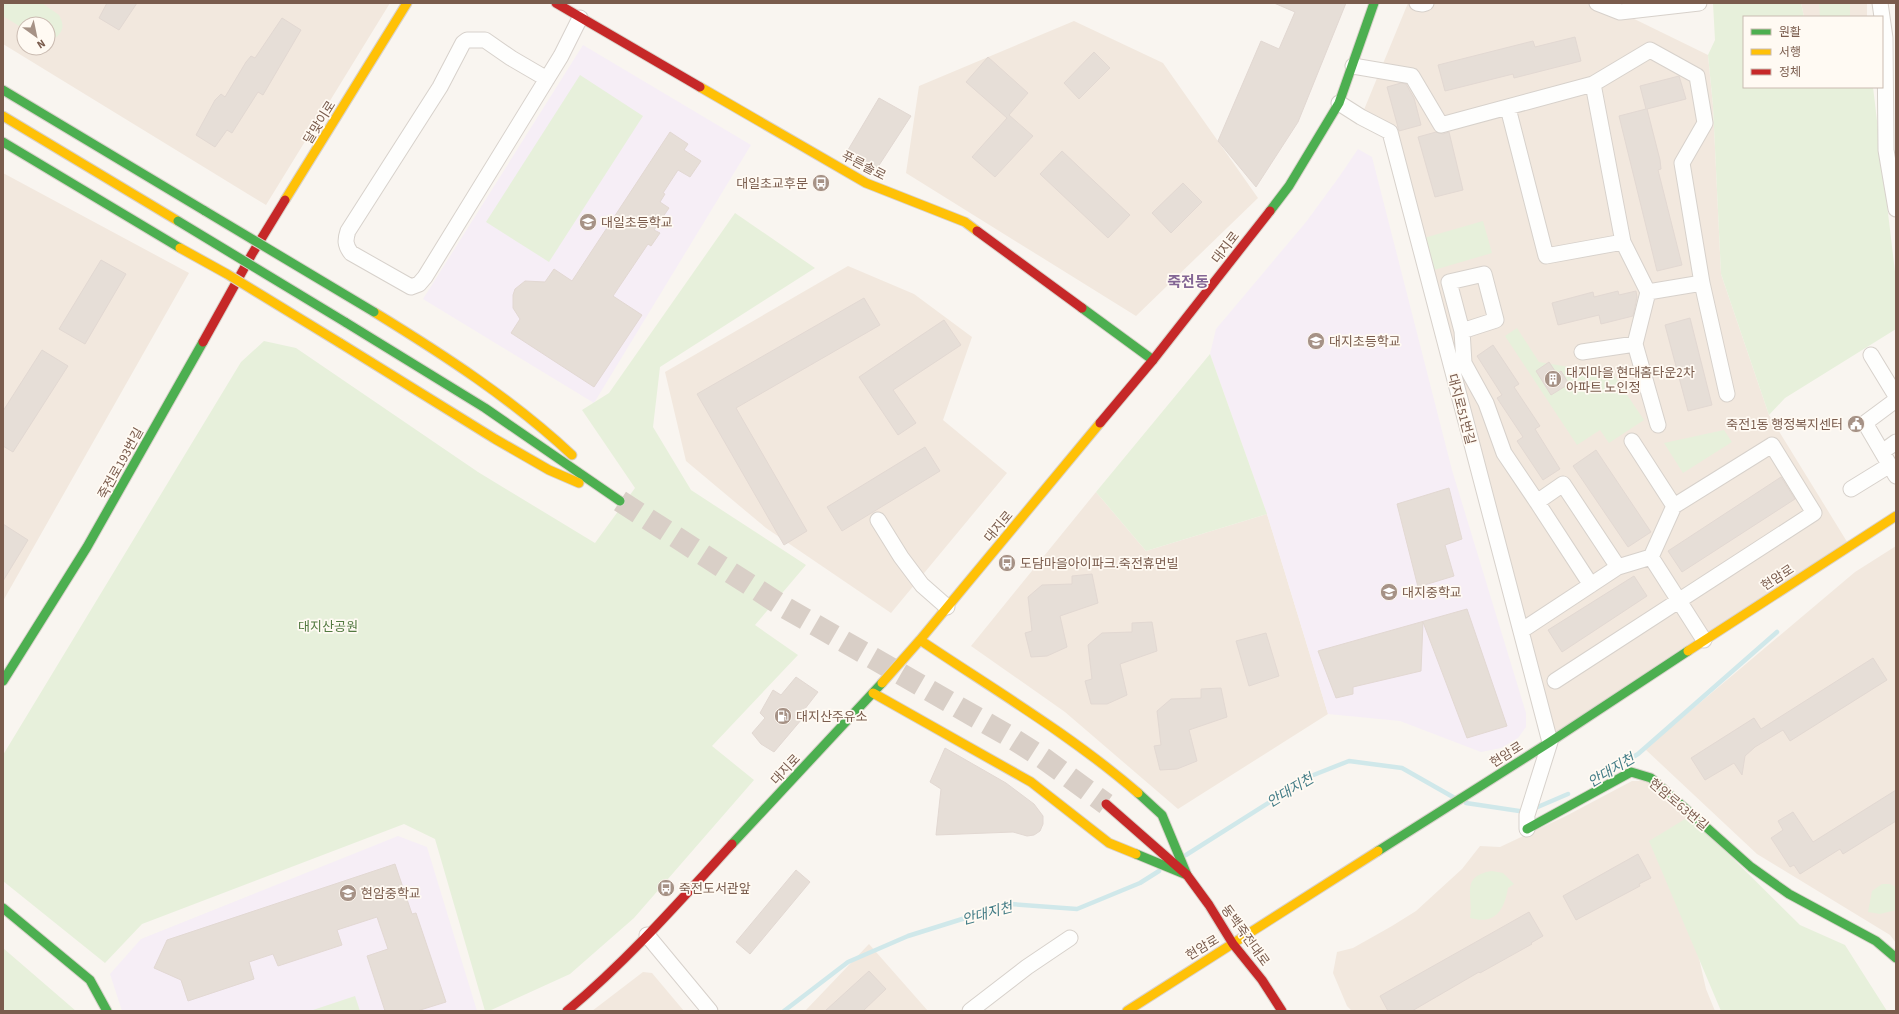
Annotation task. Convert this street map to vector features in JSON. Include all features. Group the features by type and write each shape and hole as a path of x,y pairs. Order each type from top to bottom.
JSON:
{"street":[{"name":"달맞이로","path":"252,254 407,3"},
{"name":"푸른솔로","path":"556,3 582,13 866,183 965,222 1153,360"},
{"name":"대지로","path":"567,1011 603,981 873,693 920,640 1153,360 1289,186 1339,103 1374,3"},
{"path":"1418,3 1426,3"},
{"path":"1597,3 1620,12 1699,3"},
{"path":"1880,3 1882,16"},
{"path":"547,79 511,58 485,40 467,40 462,44 440,87 348,231 345,240 351,253 411,287 418,284 424,277 547,79 561,56 582,13"},
{"path":"1883,24 1885,38 1886,150 1896,209"},
{"path":"1353,66 1412,76 1441,125 1593,84 1650,50 1697,76 1706,123 1682,162 1702,284 1727,394"},
{"path":"1593,84 1623,242 1648,292 1635,344 1658,425"},
{"path":"3,90 430,346 544,427 620,502"},
{"name":"대지로51번길","path":"1339,103 1361,117 1390,132 1550,742"},
{"path":"1508,108 1546,256 1623,242"},
{"path":"3,116 419,366 567,463 620,502"},
{"path":"3,142 180,248 227,274 495,439 549,470 620,502"},
{"name":"죽전로193번길","path":"3,681 87,548 252,254"},
{"path":"1648,292 1702,284"},
{"path":"1462,330 1464,363 1486,403 1504,453 1591,585"},
{"path":"1582,352 1635,344"},
{"path":"1871,355 1896,396"},
{"path":"1852,489 1893,470 1865,423 1896,400"},
{"path":"1632,440 1674,506"},
{"path":"1882,452 1896,442"},
{"path":"1521,631 1618,567 1651,557 1674,506 1772,445 1814,513 1680,601 1555,680"},
{"path":"1537,502 1563,484 1618,567"},
{"name":"현암로","path":"1127,1011 1550,742 1896,516"},
{"path":"878,520 901,557 922,585 947,607"},
{"path":"1651,557 1704,640"},
{"path":"920,640 1075,744 1120,777 1162,815 1187,875"},
{"path":"873,693 1031,782 1066,808 1109,844 1187,875"},
{"name":"현암로63번길","path":"1527,822 1550,742"},
{"name":"현암로63번길","path":"1527,822 1631,772 1651,778 1750,866 1789,894 1876,941 1896,958"},
{"path":"1106,804 1133,826 1187,875"},
{"name":"동백죽전대로","path":"1187,875 1209,905 1233,944 1262,980 1282,1011"},
{"path":"3,908 90,980 107,1011"},
{"path":"647,935 708,1008"},
{"path":"970,1011 1027,967 1070,938"}],"shaded area":[{"path":"3,3 390,3 266,205 23,56 56,56 56,16 16,16 16,52 3,44"},
{"path":"1408,3 1597,3 1620,12 1708,55 1713,106 1721,274 1769,415 1849,545 1550,742 1390,132 1361,117"},
{"path":"1801,3 1867,3 1867,16 1804,16"},
{"path":"1074,21 1163,63 1258,198 1136,316 906,173 919,86"},
{"name":"대일초등학교","path":"583,45 751,145 594,403 423,299"},
{"path":"1358,149 1372,157 1452,470 1526,713 1526,727 1518,738 1501,748 1481,752 1400,721 1328,714 1267,514 1210,354 1216,329 1306,222"},
{"path":"3,173 189,273 3,601"},
{"path":"848,266 914,294 972,337 943,420 1007,473 891,613 766,528 686,461 665,372"},
{"path":"1096,492 1146,551 1267,514 1328,714 1178,809 1065,712 971,646"},
{"path":"1896,546 1896,943 1890,935 1757,854 1645,749 1855,572"},
{"path":"1632,781 1648,781 1712,837 1678,866 1706,989 1715,1011 1352,1011 1347,1006 1333,973 1337,952 1353,948 1416,911 1462,869 1480,846 1500,847 1566,816"},
{"name":"현암중학교","path":"398,836 427,847 477,1011 122,1011 110,974 141,939"},
{"path":"869,944 928,1011 805,1011"},
{"path":"643,972 652,973 684,1011 592,1011"}],"green space":[{"path":"3,3 42,3 59,15 62,23 62,31 56,38 56,16 16,16 16,24 3,16"},
{"path":"1713,3 1801,3 1804,16 1743,16 1743,88 1873,88 1896,280 1896,329 1785,398 1769,415 1721,274 1713,106 1708,55 1715,40"},
{"path":"1850,3 1850,16 1820,16 1819,4"},
{"path":"580,75 643,116 549,262 486,222"},
{"name":"대지산공원","path":"735,213 815,268 660,367 653,427 691,490 806,565 755,625 798,655 712,746 754,780 634,918 570,974 489,1011 485,1011 435,839 404,824 142,924 105,963 3,881 3,755 241,362 264,341 296,348 478,472 595,543 635,488 582,410 609,393"},
{"path":"1483,221 1492,253 1434,270 1424,238"},
{"path":"1517,328 1539,362 1613,374 1644,420 1609,443 1600,430 1577,445 1505,336"},
{"path":"1210,354 1267,514 1146,551 1096,492"},
{"path":"1724,430 1732,442 1683,473 1664,443"},
{"path":"1690,816 1800,925 1845,945 1887,1011 1721,1011 1649,841"},
{"path":"1492,871 1503,873 1514,884 1508,888 1501,909 1492,918 1479,920 1470,918 1470,888 1472,883 1475,878"},
{"path":"1882,884 1890,884 1896,887 1896,910 1880,914 1868,912 1872,891"},
{"path":"3,948 76,1011 3,1011"},
{"path":"355,996 360,1011 310,1011"}],"building":[{"path":"107,3 137,3 119,30 99,18"},
{"path":"1274,3 1346,3 1298,122 1256,187 1218,141 1261,41 1279,49 1295,12"},
{"path":"282,18 301,30 263,95 258,92 232,133 227,130 215,147 196,135 215,100 221,94 225,97 246,62 251,56 255,58"},
{"path":"1575,37 1581,61 1514,78 1513,74 1445,91 1438,65 1533,41 1535,47"},
{"path":"1094,52 1110,68 1079,99 1064,83"},
{"path":"988,57 1028,93 1009,115 1033,136 995,177 972,157 1007,118 966,82"},
{"path":"1679,76 1686,99 1647,109 1660,160 1661,169 1658,170 1682,265 1657,271 1619,116 1646,109 1640,86"},
{"path":"1401,83 1406,84 1414,98 1421,125 1399,131 1387,87"},
{"path":"879,98 911,116 874,173 845,155"},
{"path":"670,132 688,144 684,150 701,161 690,177 678,170 663,193 665,194 660,202 669,208 654,230 660,233 651,246 648,244 613,296 642,315 594,387 511,333 520,319 513,308 513,295 515,289 525,281 545,282 554,269 572,281"},
{"path":"1436,132 1443,134 1449,132 1463,190 1435,197 1418,137"},
{"path":"1062,151 1130,215 1108,238 1040,174"},
{"path":"1183,183 1202,202 1171,233 1152,213"},
{"path":"101,260 126,274 85,344 59,329"},
{"path":"1618,291 1619,295 1636,291 1637,297 1633,316 1601,324 1599,315 1558,325 1552,303 1593,292 1594,297"},
{"path":"864,298 880,325 736,408 807,531 784,545 697,394"},
{"path":"1690,318 1712,405 1688,411 1665,325"},
{"path":"944,320 961,345 893,390 916,423 898,435 859,377"},
{"path":"1493,345 1519,384 1514,387 1540,426 1535,429 1560,469 1543,480 1517,441 1523,437 1497,398 1502,395 1477,356"},
{"path":"42,350 68,366 13,452 3,446 3,411"},
{"name":"대지마을 현대홈타운2차 아파트 노인정","path":"1549,362 1557,374 1561,371 1569,384 1551,395 1536,371"},
{"path":"925,447 940,471 842,531 827,507"},
{"path":"1596,450 1651,532 1628,547 1573,466"},
{"path":"1781,477 1795,499 1682,572 1668,551"},
{"path":"1449,488 1462,539 1445,545 1454,576 1418,587 1397,504"},
{"path":"3,524 28,540 3,581"},
{"path":"1092,574 1098,603 1060,616 1067,647 1047,656 1031,657 1025,633 1032,631 1028,597 1042,585 1072,584 1072,576"},
{"path":"1634,576 1647,596 1562,652 1548,630"},
{"path":"1467,609 1507,726 1467,738 1423,622 1421,671 1353,687 1353,694 1336,698 1318,651"},
{"path":"1152,622 1157,651 1120,664 1127,695 1107,704 1091,704 1085,681 1092,679 1088,645 1102,633 1132,632 1132,623"},
{"path":"1266,633 1279,676 1249,686 1236,641"},
{"path":"1873,658 1887,680 1790,741 1783,730 1755,747 1745,756 1742,775 1734,763 1705,780 1691,758 1754,718 1761,729"},
{"name":"대지산주유소","path":"796,677 818,692 804,710 807,713 774,752 761,744 752,733 765,718 760,713 773,690 781,695"},
{"path":"1221,688 1227,717 1189,730 1197,761 1177,769 1160,770 1154,746 1161,745 1157,711 1171,699 1201,698 1201,689"},
{"path":"945,748 1006,783 1034,804 1043,816 1043,824 1040,831 1034,835 1027,836 1013,832 936,835 941,789 930,782"},
{"path":"1896,790 1896,821 1843,854 1840,849 1800,874 1794,865 1790,867 1771,838 1783,830 1778,821 1793,812 1813,842"},
{"path":"1638,854 1651,878 1639,884 1640,886 1576,920 1563,896"},
{"path":"395,864 412,914 416,913 446,1002 417,1011 385,1011 367,956 388,949 377,917 337,930 342,945 278,966 273,954 249,962 254,979 188,1001 181,980 154,968 167,940"},
{"path":"796,870 810,882 750,954 736,942"},
{"path":"1529,912 1543,936 1531,943 1532,944 1480,973 1479,972 1412,1011 1388,1011 1380,996"},
{"path":"869,971 886,989 863,1011 825,1011"}],"waterway":[{"name":"안대지천","path":"1605,774 1638,754 1777,632"},
{"name":"안대지천","path":"1186,855 1311,776 1349,761 1402,768 1453,797"},
{"name":"안대지천","path":"1533,809 1568,794"},
{"name":"안대지천","path":"1466,803 1526,812"},
{"name":"안대지천","path":"784,1011 848,962 908,936 1010,904 1077,909 1140,883 1159,871"}],"tunnel":[{"path":"620,501 784,607 1007,735 1043,758 1106,804"}],"traffic: fast":[{"path":"1270,211 1289,186 1339,103 1374,3"},
{"path":"3,90 205,211"},
{"path":"3,142 180,248"},
{"path":"205,211 374,312"},
{"path":"178,221 345,322"},
{"path":"1082,308 1153,360"},
{"path":"345,322 485,408 620,501"},
{"path":"3,681 87,547 203,342"},
{"path":"1378,851 1550,742 1688,651"},
{"path":"732,844 882,683"},
{"path":"1527,829 1631,772 1651,778 1751,867 1789,894 1876,941 1896,958"},
{"path":"1138,793 1162,815 1187,875"},
{"path":"1136,854 1187,875"},
{"path":"3,908 90,980 107,1011"}],"traffic: slow":[{"path":"285,200 407,3"},
{"path":"700,87 866,183 965,222 977,231"},
{"path":"3,116 178,221"},
{"path":"180,248 227,274 340,343"},
{"path":"374,312 452,361 501,396 526,415 572,455"},
{"path":"340,343 495,439 549,470 579,483"},
{"path":"882,683 920,640 1100,423"},
{"path":"1688,651 1896,516"},
{"path":"920,640 1059,732 1138,793"},
{"path":"873,693 1031,782 1109,843 1136,854"},
{"path":"1127,1011 1378,851"}],"traffic: jam":[{"path":"556,3 700,87"},
{"path":"203,342 252,254 285,200"},
{"path":"1100,423 1153,360 1270,211"},
{"path":"977,231 1082,308"},
{"path":"1106,804 1187,875 1209,905 1233,944 1262,980 1282,1011"},
{"path":"567,1011 632,951 732,844"}],"place":[{"name":"대일초교후문","path":"821,183"},
{"name":"대일초등학교","path":"588,222"},
{"name":"대지초등학교","path":"1316,341"},
{"name":"대지마을 현대홈타운2차 아파트 노인정","path":"1553,379"},
{"name":"죽전1동 행정복지센터","path":"1856,424"},
{"name":"도담마을아이파크.죽전휴먼빌","path":"1007,563"},
{"name":"대지중학교","path":"1389,592"},
{"name":"대지산주유소","path":"783,716"},
{"name":"죽전도서관앞","path":"666,888"},
{"name":"현암중학교","path":"348,893"}],"district":[{"name":"죽전동","path":"1188,282"}]}
